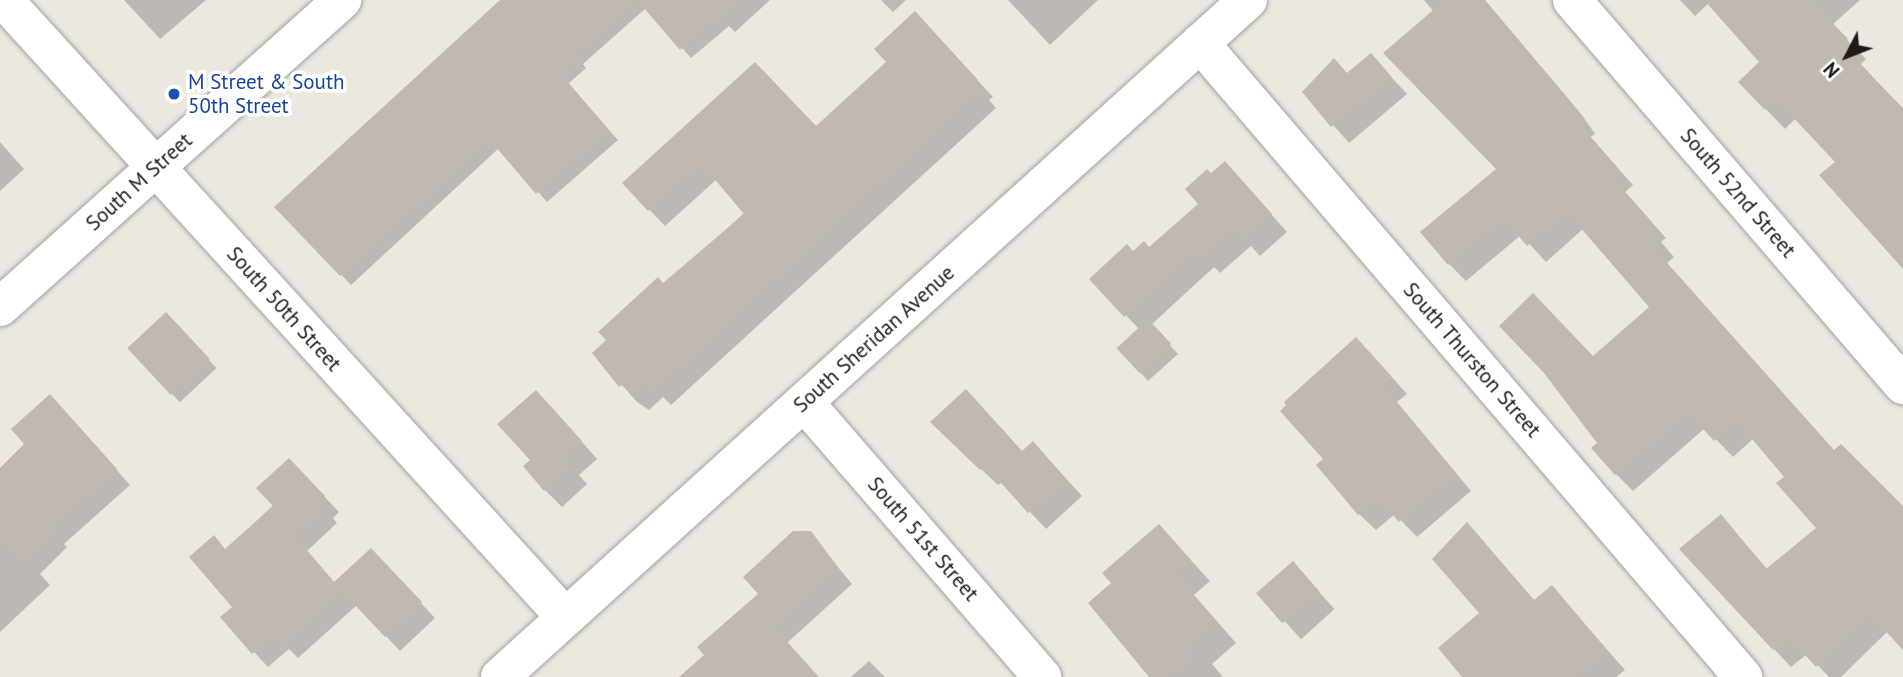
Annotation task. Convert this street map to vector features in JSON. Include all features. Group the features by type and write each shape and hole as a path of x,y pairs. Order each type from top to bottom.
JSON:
{"street":[{"name":"South 50th Street","path":"4,0 565,617"},
{"name":"South M Street","path":"0,307 342,0"},
{"name":"South Sheridan Avenue","path":"500,677 1248,0"},
{"name":"South 52nd Street","path":"1572,0 1903,385"},
{"name":"South Thurston Street","path":"1200,43 1743,677"},
{"name":"South 51st Street","path":"804,402 1042,677"}],"building":[{"path":"500,0 634,0 575,54 578,57 560,73 609,130 536,194 489,139 340,276 274,207"},
{"path":"637,0 738,0 680,50"},
{"path":"1445,0 1480,0 1528,53 1565,95 1579,116 1575,119 1617,167 1609,174 1650,220 1645,224 1658,239 1651,245 1834,450 1841,444 1903,506 1903,650 1870,614 1816,667 1789,637 1773,650 1679,549 1721,514 1766,569 1816,528 1776,483 1784,477 1737,421 1714,441 1687,411 1615,475 1591,448 1597,443 1544,373 1499,326 1533,293 1593,356 1649,307 1566,211 1527,246 1503,218 1448,265 1420,232 1496,169 1383,53"},
{"path":"1704,0 1810,0 1848,39 1842,44 1903,109 1903,269 1819,175 1835,162 1776,99 1765,110 1738,82 1759,62"},
{"path":"915,11 978,80 974,83 981,90 654,390 646,382 632,395 622,385 619,387 592,353 606,340 598,332 658,277 663,283 744,214 701,163 648,211 622,183 755,62 816,126 886,62 874,49"},
{"path":"1371,53 1391,76 1331,127 1302,92 1334,58 1347,73"},
{"path":"1225,161 1272,214 1242,240 1233,230 1202,258 1196,251 1124,317 1089,279 1127,244 1133,251 1144,241 1149,247 1198,204 1185,189 1207,169 1211,173"},
{"path":"166,312 210,359 171,395 127,348"},
{"path":"1148,319 1171,344 1140,373 1117,348"},
{"path":"1356,337 1391,376 1381,385 1456,473 1399,522 1378,498 1358,515 1316,465 1323,459 1280,411 1286,405 1284,402"},
{"path":"966,389 1022,451 1033,441 1066,479 1028,513 985,465 980,470 930,422"},
{"path":"536,390 582,441 563,457 571,466 544,491 523,466 530,460 497,424"},
{"path":"50,394 117,469 50,528 53,531 22,562 0,539 0,468 24,444 11,429"},
{"path":"289,458 325,496 319,502 324,507 294,535 334,582 371,548 422,602 385,637 342,591 282,645 273,635 252,654 220,617 232,607 189,557 214,535 225,549 273,506 256,488"},
{"path":"1467,522 1534,600 1552,585 1607,650 1576,677 1462,677 1438,648 1479,613 1432,559"},
{"path":"1159,524 1191,560 1175,574 1217,622 1185,650 1191,657 1168,677 1149,677 1088,603 1111,583 1102,573"},
{"path":"793,531 811,531 837,566 772,625 819,677 679,677 704,655 697,647 758,594 743,577"},
{"path":"1293,561 1319,591 1282,623 1256,593"}],"place":[{"name":"M Street & South 50th Street","path":"174,94"}]}
